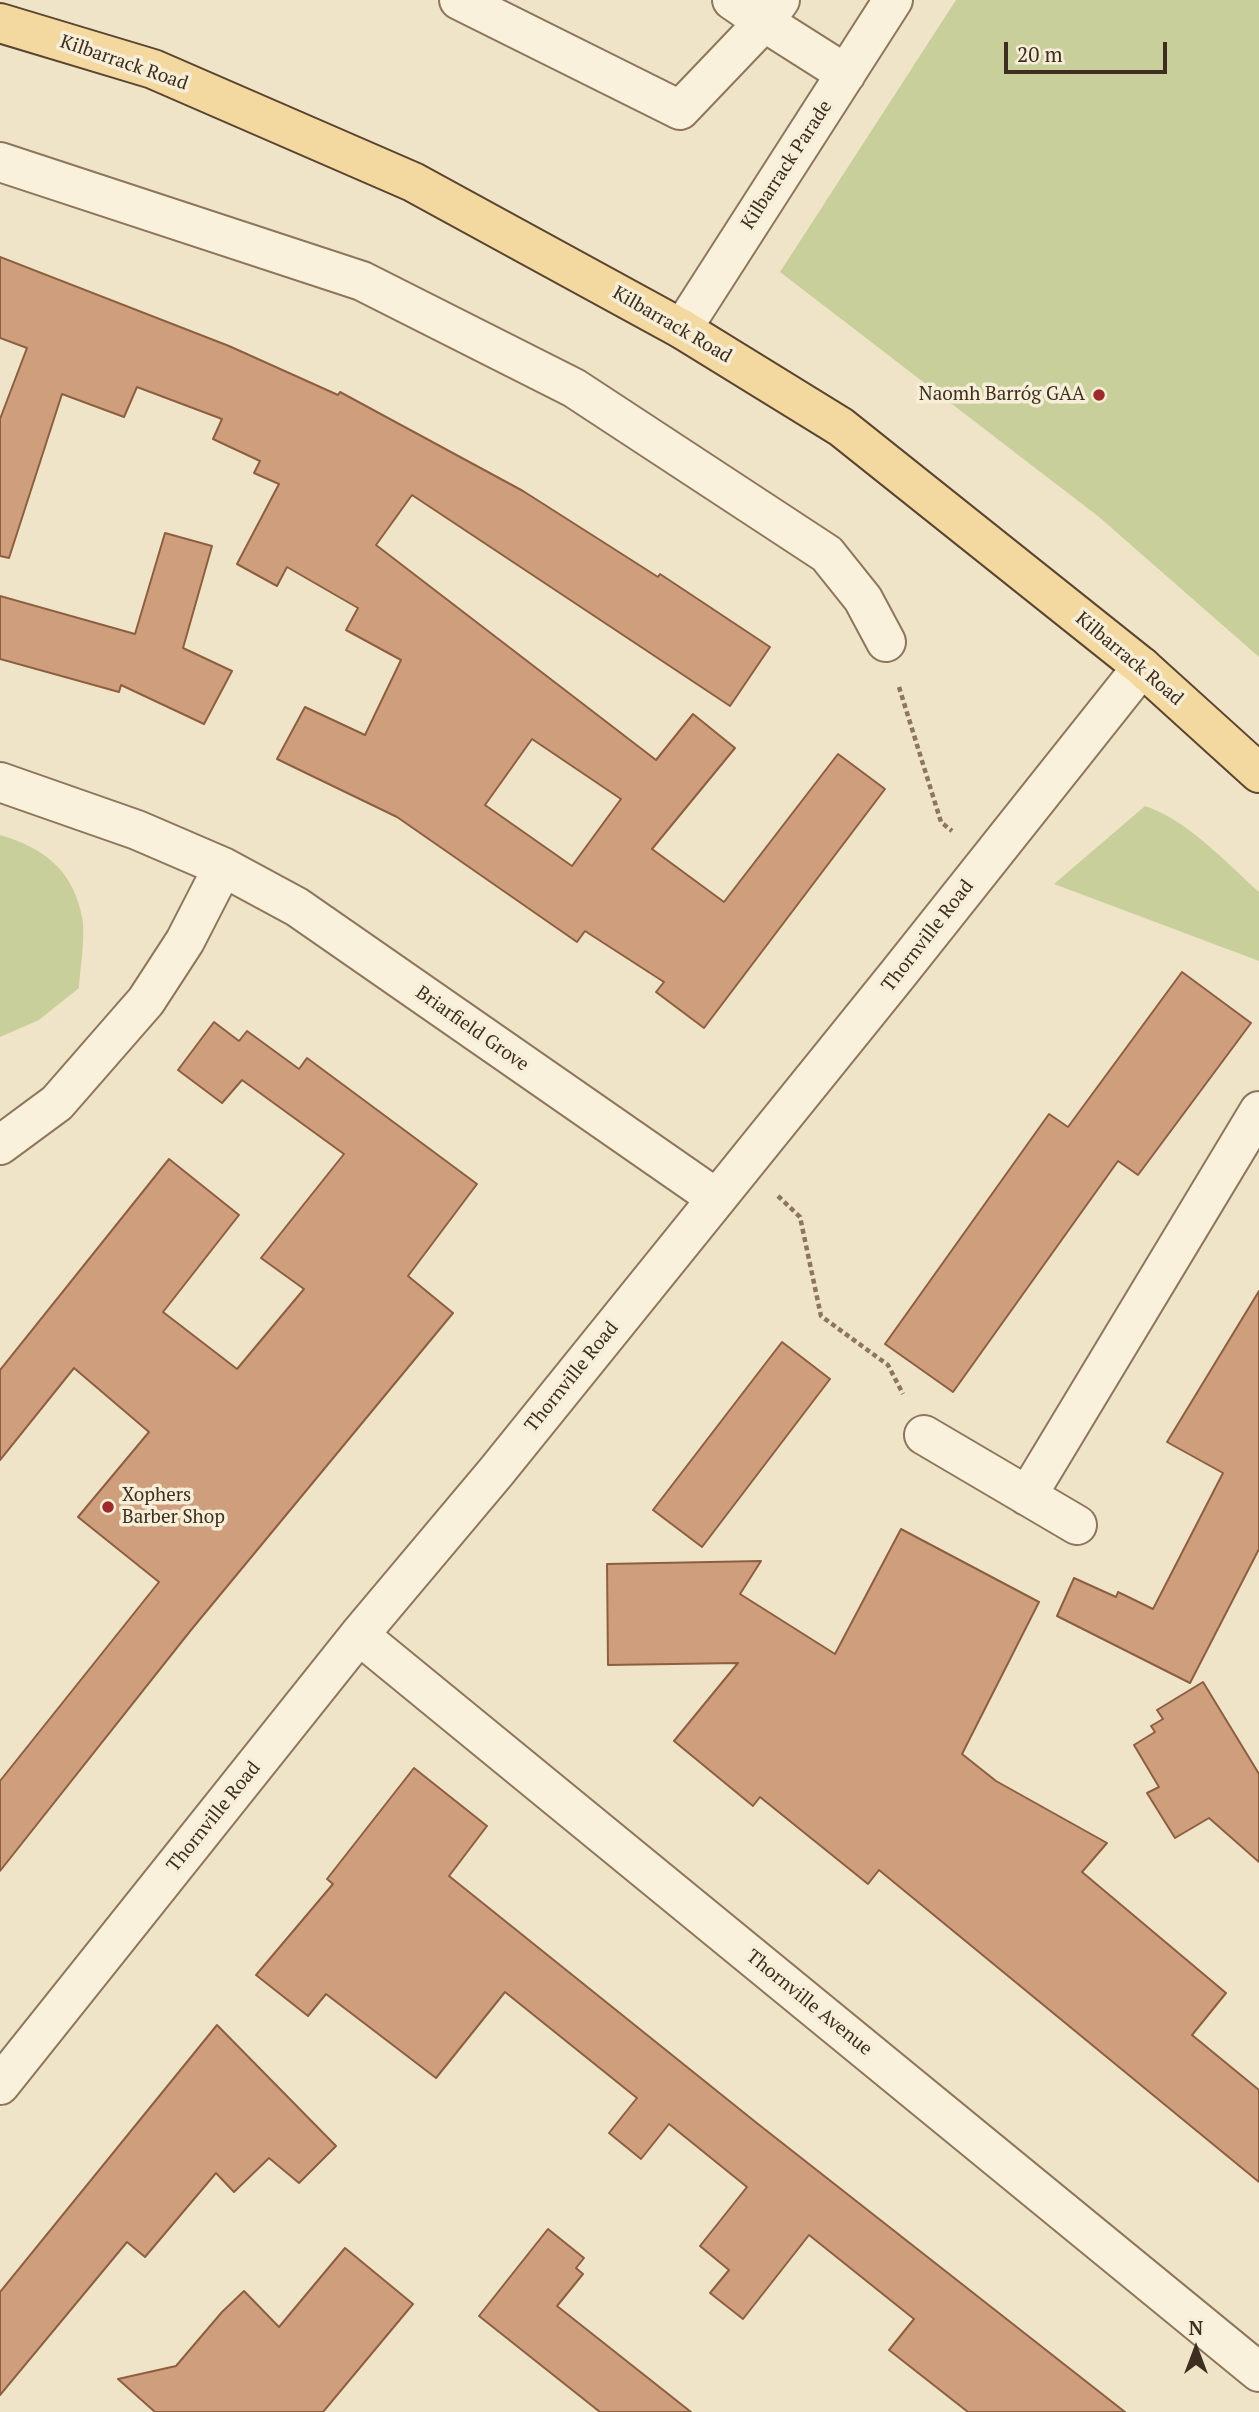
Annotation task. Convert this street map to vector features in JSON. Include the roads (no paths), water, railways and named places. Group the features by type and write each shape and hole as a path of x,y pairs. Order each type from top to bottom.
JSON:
{"main road":[{"name":"Kilbarrack Road","path":"0,23 153,69 413,182 682,329 841,427 1142,667 1259,773"}],"street":[{"path":"458,0 680,110 772,11"},
{"path":"732,0 772,11 846,74"},
{"name":"Kilbarrack Parade","path":"682,329 893,0"},
{"path":"0,162 362,281 574,388 827,554 863,599 886,642"},
{"name":"Thornville Road","path":"0,2085 359,1635 505,1461 1142,667"},
{"name":"Briarfield Grove","path":"0,782 137,830 223,867 297,907 716,1198"},
{"path":"0,1145 57,1103 146,1001 185,942 223,867"},
{"path":"1027,1496 1259,1111"},
{"path":"924,1435 1077,1525"},
{"name":"Thornville Avenue","path":"359,1635 1259,2372"}],"place":[{"name":"Naomh Barróg GAA","path":"1099,395"},
{"name":"Xophers Barber Shop","path":"108,1507"}]}
